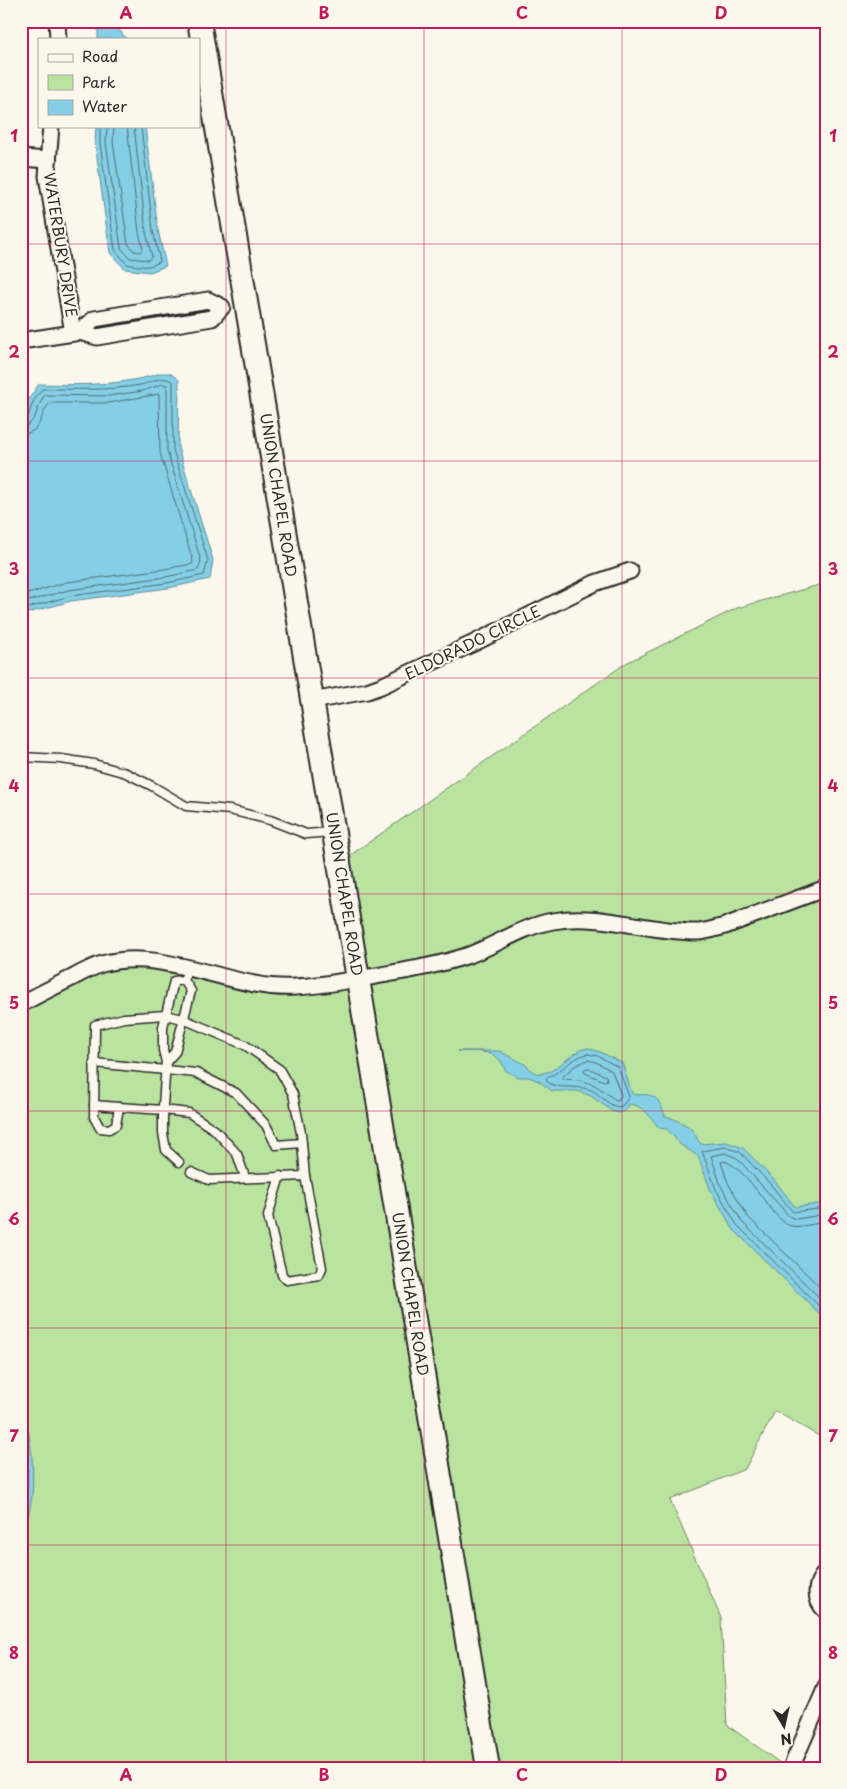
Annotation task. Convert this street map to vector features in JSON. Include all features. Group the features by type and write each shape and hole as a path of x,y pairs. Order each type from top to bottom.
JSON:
{"main road":[{"name":"UNION CHAPEL ROAD","path":"199,21 488,1768"}],"street":[{"path":"57,21 58,38"},
{"name":"WATERBURY DRIVE","path":"51,128 47,176 77,333"},
{"path":"21,158 48,160"},
{"path":"21,341 77,333 97,337 212,318 222,308 246,304"},
{"name":"ELDORADO CIRCLE","path":"312,701 367,691 381,686 474,643 595,583 630,571"},
{"path":"21,1004 101,964 121,960 141,960 186,974 266,986 294,988 446,962 472,954 529,928 552,921 576,919 601,920 700,932 725,926 826,888"},
{"path":"826,1572 816,1589 819,1604 826,1611"},
{"path":"791,1768 826,1687"}],"lane":[{"path":"21,758 61,759 94,764 126,773 186,806 230,810 270,820 306,834 334,832"},
{"path":"166,1066 175,1052 191,992 186,974 174,981 165,1015 163,1050 166,1066 163,1133 166,1150 179,1162"},
{"path":"119,1108 116,1125 109,1129 100,1128 94,1117 95,1025 124,1018 165,1015 183,1019 245,1045 279,1069 293,1094 302,1143 305,1176 322,1268 319,1274 287,1280 282,1275 268,1216 280,1176"},
{"path":"94,1062 166,1066 196,1073 236,1093 266,1125 276,1145 302,1143"},
{"path":"94,1105 189,1113 214,1130 237,1154 245,1177"},
{"path":"191,1172 209,1180 305,1176"}],"green space":[{"path":"826,583 824,1006 826,1007 826,1440 775,1411 745,1469 670,1500 721,1618 727,1725 787,1768 21,1768 21,1004 121,960 247,983 358,979 339,863 626,663 737,608"}],"water":[{"path":"98,22 116,25 125,38 98,38"},
{"path":"96,128 145,128 158,230 166,266 150,272 125,269 110,253 95,143"},
{"path":"170,373 179,380 178,448 213,560 210,579 168,588 71,601 21,615 21,422 28,400 39,384 116,382"},
{"path":"588,1048 622,1063 632,1093 655,1098 661,1105 665,1116 690,1128 701,1144 726,1142 743,1148 775,1181 795,1207 826,1203 826,1320 733,1229 711,1191 698,1156 681,1145 667,1129 659,1128 643,1109 629,1104 626,1110 619,1113 612,1111 591,1096 578,1091 552,1091 539,1081 529,1077 517,1077 505,1070 498,1058 492,1055 479,1052 457,1051 499,1051 525,1064 533,1072 539,1074 551,1071 580,1050"},
{"path":"21,1406 29,1433 33,1488 27,1520 21,1531"}]}
